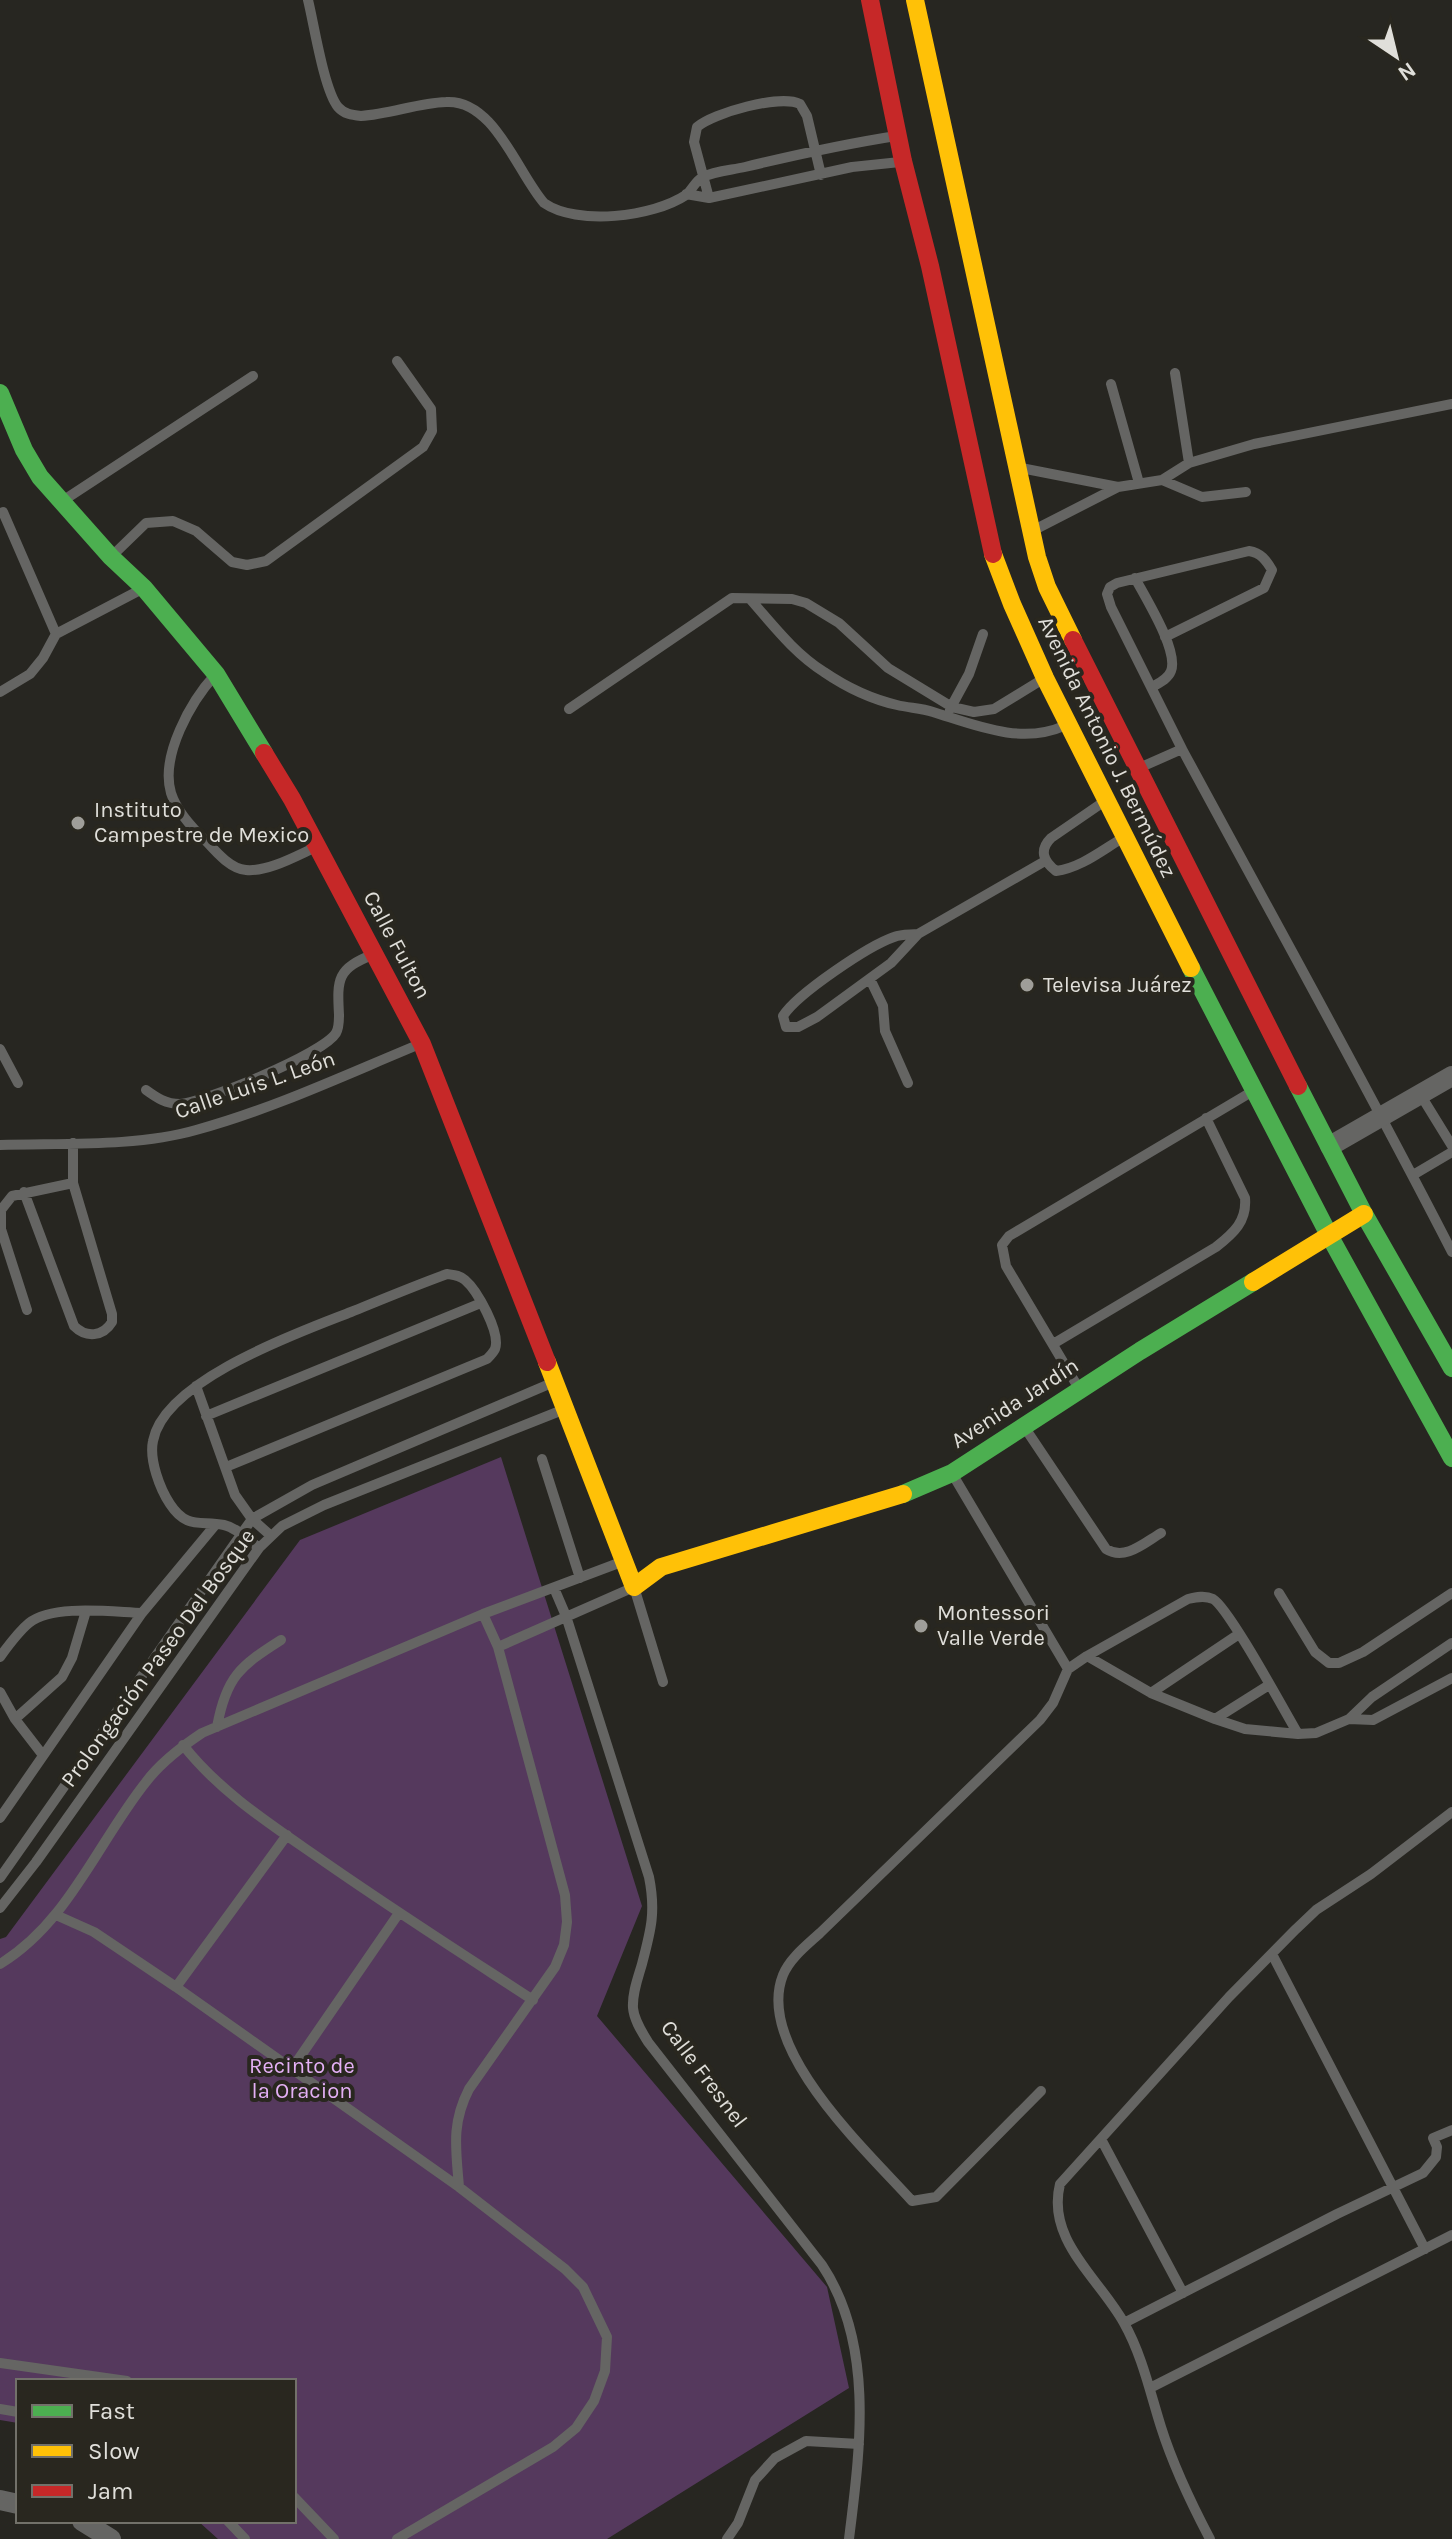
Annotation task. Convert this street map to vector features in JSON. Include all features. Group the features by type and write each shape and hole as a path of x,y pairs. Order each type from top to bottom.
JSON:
{"main road":[{"name":"Avenida Antonio J. Bermúdez","path":"870,0 903,161 930,266 996,564 1045,678 1107,800"},
{"name":"Avenida Antonio J. Bermúdez","path":"915,0 976,288 1040,567 1059,614 1241,977 1364,1214 1452,1368"},
{"path":"899,135 920,148"},
{"path":"953,264 976,288"},
{"name":"Calle Fulton","path":"0,393 7,430 40,477 111,557 144,588 216,674 292,799 375,953 422,1044 634,1587"},
{"path":"1107,800 1120,802 1126,807 1132,831"},
{"name":"Avenida Antonio J. Bermúdez","path":"1132,831 1152,892 1253,1091 1452,1458"},
{"path":"1164,863 1183,877 1193,880"},
{"path":"1152,892 1162,896 1176,909 1205,965 1218,977 1241,977"},
{"name":"Avenida Jardín","path":"634,1587 661,1567 865,1507 952,1473 1080,1389 1364,1214"}],"street":[{"path":"1330,1146 1452,1076"},
{"name":"Avenida Jardín","path":"624,1561 661,1567"},
{"path":"85,2523 111,2539"}],"lane":[{"path":"308,0 329,87 337,106 349,115 382,114 448,101 480,112 492,124 544,203 564,213 600,216 627,214 659,206 686,194 702,177 814,150 899,135"},
{"path":"709,198 694,142 697,127 711,117 753,106 788,101 800,104 807,116 821,175"},
{"path":"686,194 709,198 852,167 903,161"},
{"path":"111,557 146,523 173,521 196,531 232,562 247,565 266,561 423,447 432,431 431,409 397,361"},
{"path":"1175,373 1189,463"},
{"path":"62,501 253,376"},
{"path":"1111,384 1139,483"},
{"path":"1031,532 1118,487 1162,480 1189,463 1254,444 1452,404"},
{"path":"1016,467 1118,487"},
{"path":"1162,480 1202,497 1246,492"},
{"path":"3,512 56,634"},
{"path":"1165,637 1256,594 1268,583 1272,570 1262,556 1249,551 1135,578 1110,587 1107,600 1182,749 1383,1116 1452,1252"},
{"path":"1135,578 1165,637 1173,666 1167,678 1152,687"},
{"path":"0,692 30,674 56,634 144,588"},
{"path":"569,709 732,598 792,599 806,603 839,623 888,668 952,707 974,712 994,709 1045,678"},
{"path":"750,599 798,654 844,685 884,701 1025,735 1053,731 1068,724"},
{"path":"943,716 952,707 969,674 983,634"},
{"path":"216,674 187,715 172,755 169,775 171,793 179,809 194,830 216,851 244,871 259,870 316,847"},
{"path":"1136,769 1182,749"},
{"path":"1107,800 1051,838 1045,844 1045,861 1056,871 1064,870 1078,865 1132,831"},
{"path":"918,934 899,935 880,944 798,999 783,1016 783,1022 790,1029 798,1027 870,979 900,955 918,934 1045,861"},
{"path":"146,1090 167,1103 192,1102 315,1050 335,1034 339,1026 337,990 343,972 350,964 375,953"},
{"path":"870,979 883,1006 885,1031 908,1083"},
{"name":"Calle Luis L. León","path":"0,1145 73,1143 194,1131 422,1044"},
{"path":"0,1049 18,1083"},
{"path":"1080,1389 1006,1266 1002,1245 1009,1236 1253,1091"},
{"path":"1413,1175 1452,1149 1420,1094"},
{"path":"1053,1344 1216,1247 1241,1223 1246,1211 1245,1198 1206,1118"},
{"path":"24,1192 69,1315 78,1330 91,1335 108,1329 112,1314 73,1183 73,1143"},
{"path":"27,1310 1,1229 0,1218 5,1203 12,1196 24,1192 73,1183"},
{"path":"226,1467 487,1359 495,1347 495,1335 467,1281 447,1274 262,1347 196,1386 179,1401 158,1428 153,1441 153,1460 171,1505 191,1523 230,1527 259,1548"},
{"path":"206,1416 481,1303"},
{"name":"Prolongación Paseo Del Bosque","path":"0,1878 252,1519 312,1485 556,1381"},
{"path":"196,1386 235,1495 252,1519 270,1535"},
{"name":"Prolongación Paseo Del Bosque","path":"0,1908 270,1535 324,1505 566,1409"},
{"path":"1024,1426 1106,1549 1113,1553 1129,1552 1161,1533"},
{"path":"542,1459 580,1578"},
{"path":"952,1473 1068,1669"},
{"path":"0,1818 142,1613 216,1524"},
{"path":"0,1964 28,1943 56,1915 146,1782 183,1745 217,1727 483,1614 624,1561"},
{"path":"498,1647 634,1587 663,1682"},
{"name":"Calle Fresnel","path":"554,1588 566,1616 649,1877 654,1902 648,1941 633,1996 633,2011 648,2042 828,2274 854,2347 859,2444 849,2539"},
{"path":"1279,1593 1315,1652 1329,1663 1339,1663 1363,1652 1452,1593"},
{"path":"1041,2091 936,2197 912,2201 834,2115 792,2055 783,2024 780,1992 783,1975 794,1959 1040,1720 1053,1703 1068,1669 1188,1599 1198,1596 1211,1598 1220,1605 1298,1734"},
{"path":"0,1657 29,1623 42,1616 86,1611 142,1613"},
{"path":"15,1719 62,1677 72,1658 86,1611"},
{"path":"459,2187 455,2127 460,2107 469,2089 555,1967 564,1945 567,1922 565,1895 498,1647 483,1614"},
{"path":"1151,1693 1239,1634"},
{"path":"217,1727 229,1683 250,1659 281,1640"},
{"path":"1087,1656 1151,1693 1215,1719 1245,1729 1298,1734 1316,1733 1349,1719 1372,1697 1452,1643"},
{"path":"1349,1719 1373,1720 1452,1678"},
{"path":"1215,1719 1269,1685"},
{"path":"0,1692 15,1719 42,1754"},
{"path":"183,1745 210,1777 287,1835 533,2000"},
{"path":"1210,2539 1162,2429 1150,2388 1124,2323 1066,2239 1057,2215 1056,2198 1060,2184 1229,1997 1316,1910 1371,1874 1452,1812"},
{"path":"176,1987 287,1835"},
{"path":"291,2070 399,1913"},
{"path":"56,1915 94,1932 176,1987 459,2187 565,2269 583,2287 607,2337 605,2371 594,2401 576,2428 553,2447 397,2539"},
{"path":"1272,1954 1425,2249"},
{"path":"1124,2323 1423,2173 1436,2157 1437,2147 1433,2138 1452,2130"},
{"path":"1101,2139 1183,2293"},
{"path":"1150,2388 1452,2235"},
{"path":"0,2363 113,2379"},
{"path":"727,2539 738,2523 755,2480 775,2458 806,2441 859,2444"},
{"path":"296,2499 334,2539"},
{"path":"230,2523 245,2539"}],"green space":[{"name":"Recinto de la Oracion","path":"501,1457 642,1906 597,2016 827,2287 849,2388 607,2539 218,2539 200,2523 296,2523 296,2379 16,2379 16,2423 0,2420 0,1939 6,1937 300,1540"}],"traffic: fast":[{"path":"0,393 24,450 40,477 111,557 144,588 216,674 264,753"},
{"path":"1191,968 1329,1235 1452,1458"},
{"path":"1298,1086 1364,1214 1452,1368"},
{"path":"903,1494 952,1473 1253,1282"}],"traffic: slow":[{"path":"915,0 1037,557 1047,587 1073,640"},
{"path":"993,554 1045,678 1191,968"},
{"path":"1253,1282 1364,1214"},
{"path":"547,1362 634,1587 661,1567 903,1494"}],"traffic: jam":[{"path":"870,0 903,161 930,266 993,554"},
{"path":"1073,640 1298,1086"},
{"path":"264,753 292,799 422,1044 547,1362"}],"place":[{"name":"Instituto Campestre de Mexico","path":"78,823"},
{"name":"Televisa Juárez","path":"1027,985"},
{"name":"Montessori Valle Verde","path":"921,1626"}]}
